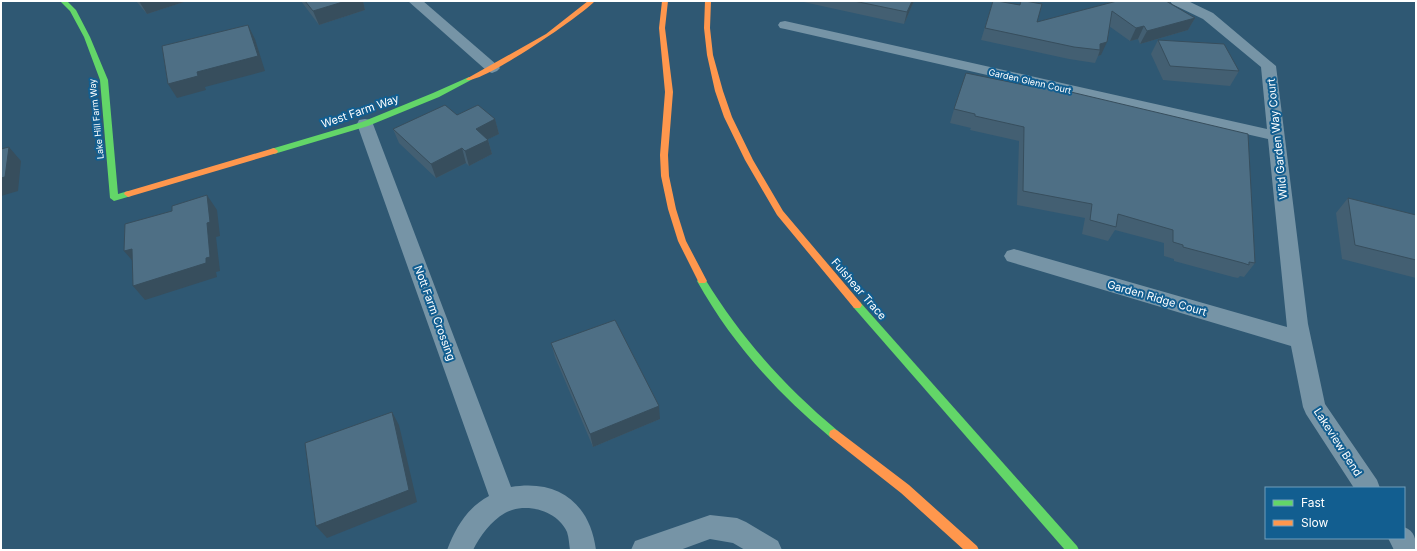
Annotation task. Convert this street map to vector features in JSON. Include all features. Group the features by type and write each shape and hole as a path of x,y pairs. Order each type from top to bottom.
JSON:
{"street":[{"name":"Lake Hill Farm Way","path":"63,1 72,10 88,37 104,80 114,198"},
{"path":"415,1 492,68"},
{"name":"West Farm Way","path":"114,198 365,124 436,95 492,68 548,35 592,1"},
{"path":"665,1 662,28 669,90 665,175 671,208 684,247 700,282 727,322 762,367 803,409 848,447 905,490 973,550"},
{"name":"Fulshear Trace","path":"708,1 708,35 710,56 719,91 728,117 748,160 780,213 830,275 1073,550"},
{"name":"Wild Garden Way Court","path":"1177,1 1208,16 1268,66 1299,332"},
{"name":"Garden Glenn Court","path":"785,25 1276,136"},
{"name":"Nott Farm Crossing","path":"365,124 504,502"},
{"name":"Garden Ridge Court","path":"1014,256 1299,332"},
{"name":"Lakeview Bend","path":"1299,332 1314,407 1367,487"},
{"path":"460,550 464,540 476,521 485,513 504,502 516,498 537,497 554,501 570,512 583,536 584,550"},
{"path":"644,550 710,527 737,531 769,550"},
{"path":"1402,539 1409,550"}],"building":[{"path":"305,1 346,1 313,11"},
{"path":"854,1 912,1 907,12"},
{"path":"993,1 1020,5 1021,1 1042,4 1037,22 1117,1 1166,1 1195,18 1147,31 1144,26 1136,28 1112,11 1107,42 1100,44 1100,50 1074,47 985,28"},
{"path":"248,25 258,56 197,72 198,76 168,84 162,46"},
{"path":"1158,40 1224,44 1239,71 1170,66"},
{"path":"966,73 1034,87 1035,84 1054,88 1248,134 1255,263 1249,262 1249,265 1183,247 1183,245 1173,242 1173,230 1118,214 1116,227 1090,220 1092,204 1023,191 1024,127 975,116 975,114 954,109"},
{"path":"445,105 457,115 478,105 495,119 476,129 488,140 465,151 462,148 431,164 393,129"},
{"path":"9,147 5,177 1,178 1,149"},
{"path":"207,195 210,222 207,223 210,257 206,258 206,263 133,286 132,249 124,251 125,224 172,211 172,206"},
{"path":"1348,198 1416,215 1416,260 1355,245"},
{"path":"615,320 659,406 590,434 551,343"},
{"path":"392,412 409,490 316,526 305,443"}],"traffic: fast":[{"path":"63,1 73,10 87,37 104,80 114,198 128,194"},
{"path":"274,151 365,124 436,95 469,79"},
{"path":"702,281 729,324 760,364 777,383 814,418 834,434"},
{"path":"857,305 1073,550"}],"traffic: slow":[{"path":"469,79 492,68 548,35 592,1"},
{"path":"665,1 662,28 669,92 664,155 665,176 672,209 682,241 702,281"},
{"path":"708,1 707,28 710,55 719,91 728,117 749,160 780,213 857,305"},
{"path":"128,194 274,151"},
{"path":"834,434 905,489 973,550"}]}
